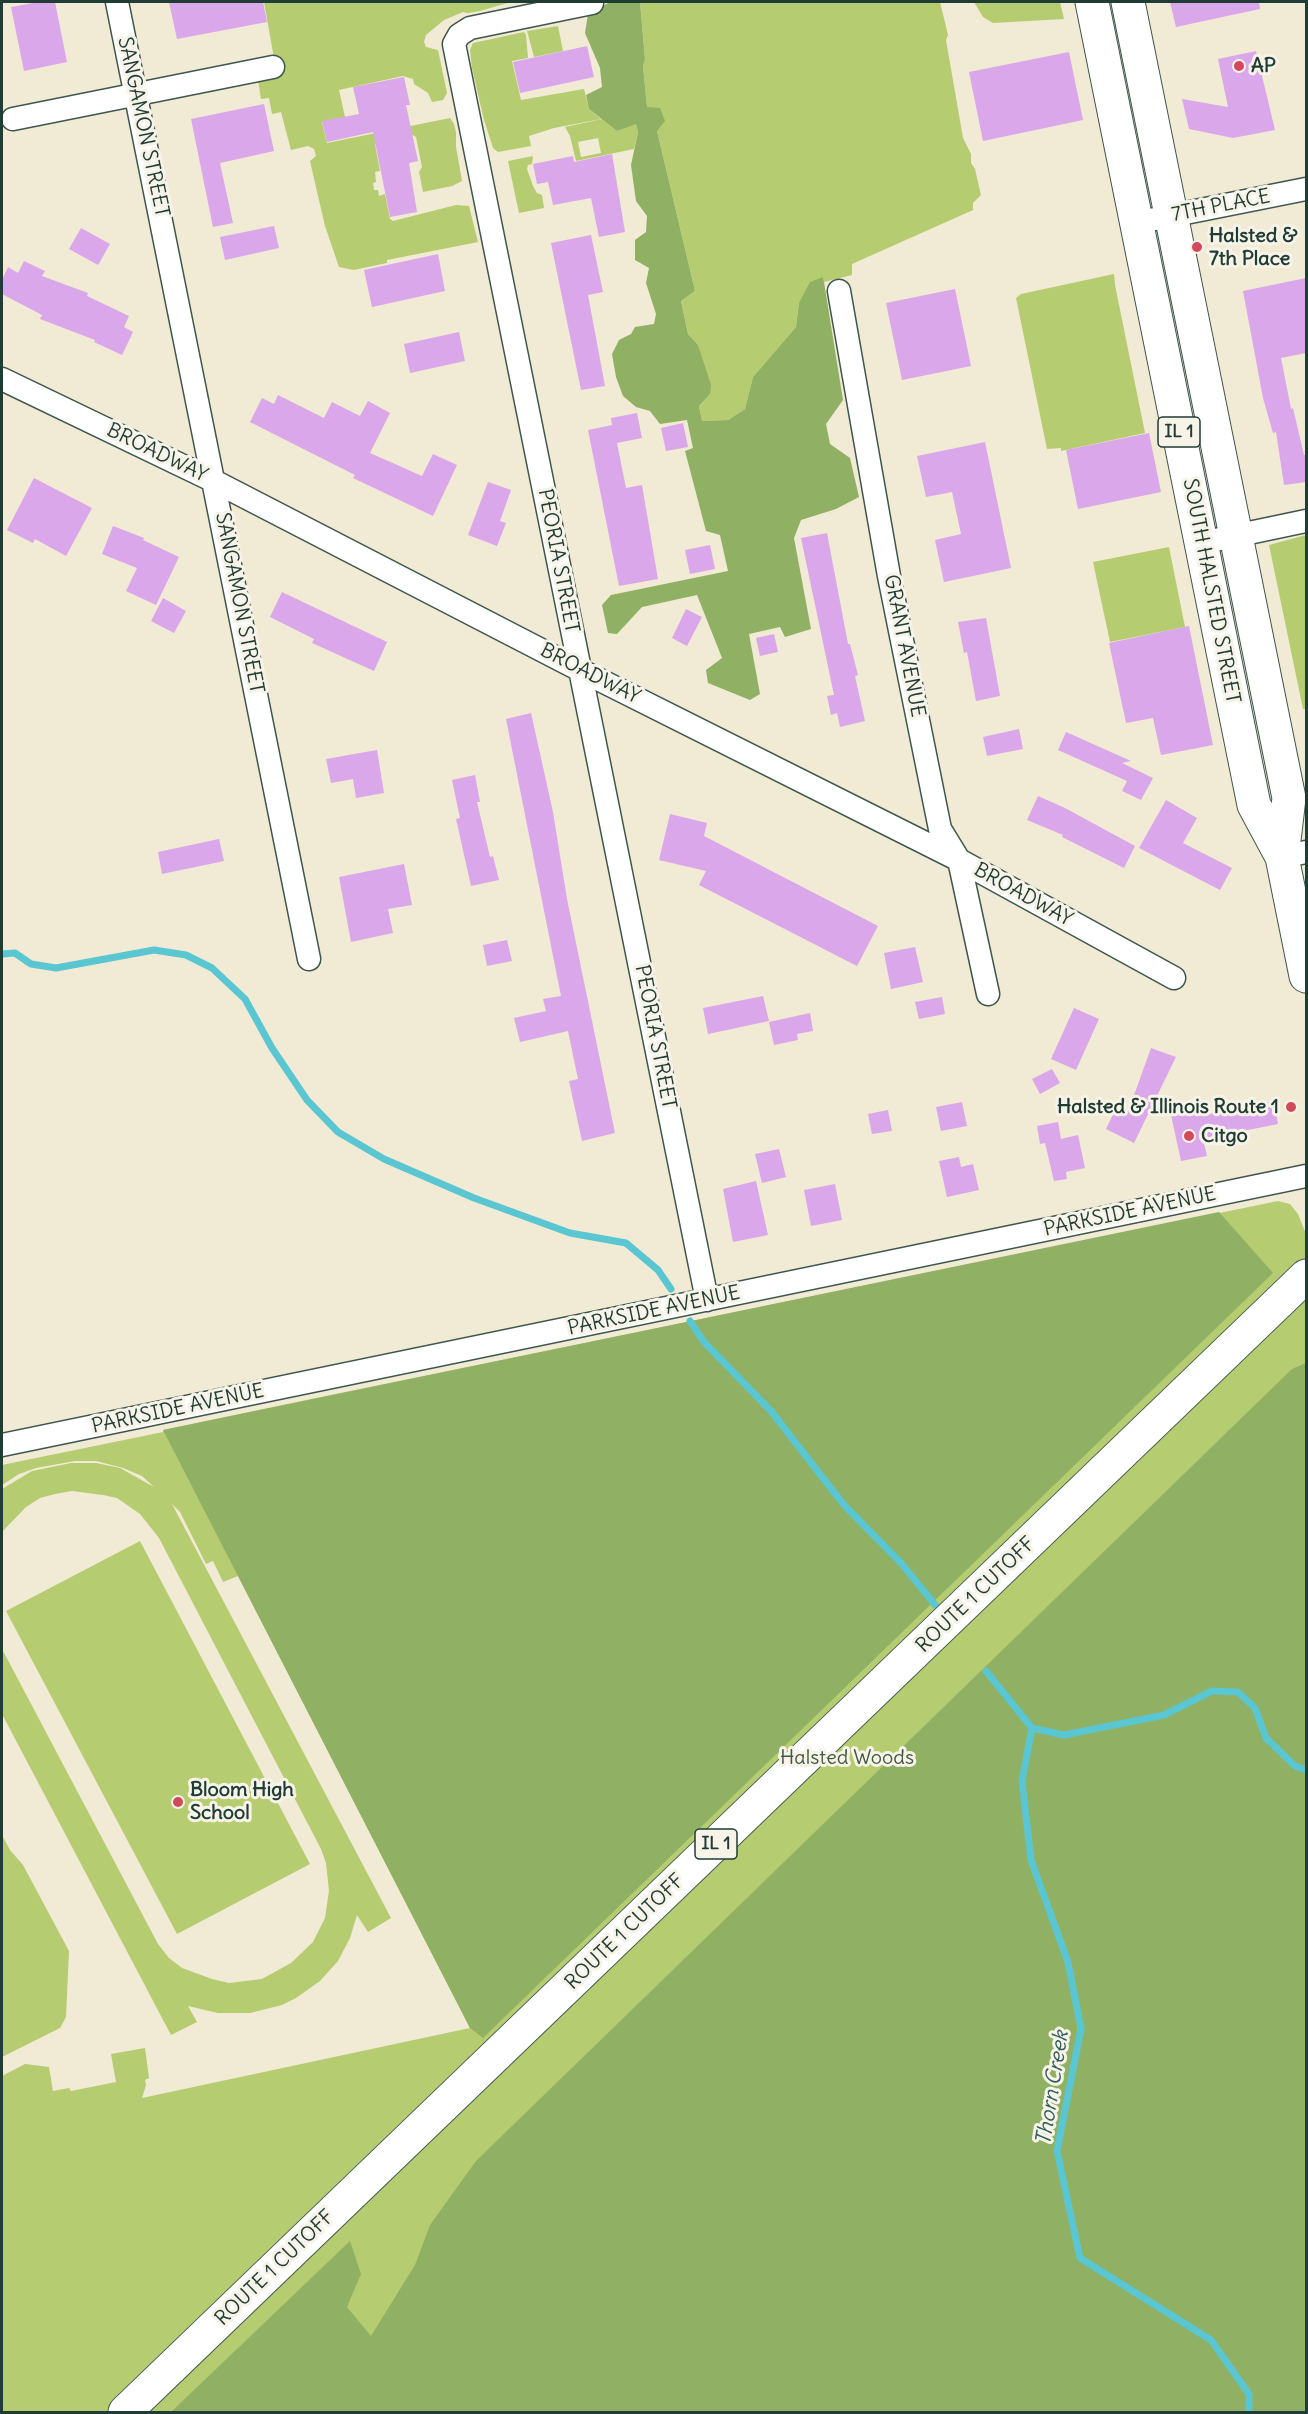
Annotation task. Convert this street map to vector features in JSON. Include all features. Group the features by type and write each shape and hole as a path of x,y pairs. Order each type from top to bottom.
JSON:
{"main road":[{"name":"SOUTH HALSTED STREET","path":"1092,2 1254,805 1294,854"},
{"name":"SOUTH HALSTED STREET","path":"1128,2 1289,798 1306,976"},
{"name":"ROUTE 1 CUTOFF","path":"125,2412 1306,1276"},
{"path":"1259,1322 1306,1306"}],"street":[{"name":"SANGAMON STREET","path":"117,2 309,959"},
{"name":"PEORIA STREET","path":"592,3 470,28 459,34 454,44 708,1300"},
{"path":"13,119 273,67"},
{"name":"7TH PLACE","path":"1135,223 1306,189"},
{"name":"GRANT AVENUE","path":"839,291 889,576 940,829 959,860 988,994"},
{"name":"BROADWAY","path":"2,379 214,481 580,670 959,860 1174,978"},
{"path":"1202,543 1306,521"},
{"name":"PARKSIDE AVENUE","path":"2,1445 1306,1176"}],"green space":[{"path":"264,2 511,2 480,11 463,12 444,20 426,35 424,42 426,47 438,50 447,93 443,100 432,102 428,93 414,84 413,79 403,76 339,90 345,117 322,122 327,143 450,118 456,132 456,147 462,181 452,186 423,192 419,172 422,167 416,137 413,135 375,144 380,171 375,172 374,190 378,190 379,196 385,194 390,219 393,221 456,205 469,206 478,242 387,260 387,263 354,270 339,267 325,226 310,161 316,156 314,149 308,146 291,150 281,112 272,114 269,98 261,99 258,80 277,75"},
{"path":"610,2 640,2 647,107 660,108 665,121 657,131 695,291 681,301 688,334 698,345 711,385 710,394 699,406 702,421 728,420 745,409 753,377 796,327 799,303 810,282 823,277 843,400 826,424 830,444 850,458 859,497 836,509 801,520 794,538 811,629 785,637 780,627 749,634 760,694 750,700 708,683 706,670 722,658 697,595 642,607 617,634 608,633 602,605 611,595 728,571 720,535 706,531 685,451 693,448 687,420 660,424 650,411 636,407 623,396 616,377 612,354 619,340 631,334 635,327 654,324 656,314 646,283 649,268 635,260 635,240 646,232 647,216 636,201 631,165 638,132 636,124 617,131 589,109 586,95 602,87 600,68 585,33 588,14"},
{"path":"640,2 940,2 948,35 946,40 963,138 971,154 971,163 975,169 981,195 973,203 973,210 852,264 852,275 824,282 823,277 799,303 796,327 753,377 745,409 728,420 702,421 699,406 710,394 698,345 688,334 681,301 695,291 657,131 647,107"},
{"path":"974,2 1060,2 1064,19 993,23 983,17"},
{"path":"558,26 563,51 534,57 527,31"},
{"path":"524,32 528,58 512,61 521,100 584,89 589,109 601,119 554,128 529,136 531,146 498,152 493,148 484,120 470,50 473,43"},
{"path":"602,119 617,131 636,123 638,132 634,149 576,161 570,136 565,127","holes":["598,138 601,153 581,157 578,142"]},
{"path":"533,156 532,164 528,165 527,169 537,193 542,195 544,208 519,213 508,161"},
{"path":"1114,274 1145,433 1061,451 1061,448 1047,449 1016,298 1021,294"},
{"path":"1306,535 1306,709 1303,709 1269,545"},
{"path":"1169,547 1185,627 1110,642 1093,562"},
{"name":"Halsted Woods","path":"1278,1201 1290,1204 1298,1214 1306,1234 1306,2412 2,2412 2,2076 25,2064 49,2067 53,2091 69,2088 71,2091 116,2082 111,2054 145,2048 149,2078 145,2080 146,2085 142,2098 470,2028 238,1576 223,1582 213,1561 206,1564 180,1512 172,1504 391,1918 368,1932 357,1915 350,1938 338,1961 320,1981 296,1998 282,2005 250,2013 218,2013 188,2006 197,2022 171,2035 2,1714 2,1649 158,1944 169,1958 182,1968 229,1983 262,1979 291,1963 313,1942 325,1918 329,1891 326,1863 321,1849 159,1538 140,1514 117,1498 72,1491 40,1498 26,1507 2,1532 2,1489 32,1471 71,1463 96,1463 120,1468 154,1487 142,1476 123,1468 96,1461 75,1461 36,1468 19,1474 2,1485 2,1465 311,1399"},
{"path":"1219,1212 1273,1273 483,2038 470,2028 163,1430"},
{"path":"1306,1363 1306,2412 171,2412 350,2241 361,2274 347,2307 371,2336 415,2265 430,2225 476,2161 1292,1369"},
{"path":"140,1541 310,1864 177,1934 6,1611"},
{"path":"2,1835 10,1850 23,1865 69,1951 66,2017 60,2028 2,2057"}],"building":[{"path":"39,2 55,2 67,62 24,71 11,7"},
{"path":"169,2 263,2 267,22 177,39"},
{"path":"1170,2 1259,2 1260,9 1176,27"},
{"path":"587,46 594,77 520,93 513,62"},
{"path":"1256,51 1275,130 1233,138 1189,129 1182,99 1228,107 1218,59"},
{"path":"1069,52 1083,120 983,141 969,72"},
{"path":"404,77 410,105 406,105 418,161 409,163 417,212 390,217 373,132 327,142 322,121 359,114 353,87"},
{"path":"264,104 274,151 220,163 233,223 213,227 191,119"},
{"path":"612,154 625,232 599,237 591,198 553,205 548,182 537,184 533,164 573,156 574,162"},
{"path":"274,226 279,248 225,260 220,237"},
{"path":"81,228 110,244 98,265 69,249"},
{"path":"591,235 603,292 588,295 605,386 581,390 551,243"},
{"path":"438,254 445,291 372,307 364,270"},
{"path":"24,261 45,271 42,276 88,293 87,296 129,316 124,327 133,332 122,355 94,342 95,340 40,319 42,315 2,294 2,280 8,267 18,273"},
{"path":"1306,278 1306,353 1281,358 1291,409 1293,408 1304,455 1306,455 1306,482 1284,485 1276,432 1273,433 1263,398 1243,291"},
{"path":"955,289 971,366 902,380 886,303"},
{"path":"459,332 465,361 410,373 404,344"},
{"path":"278,395 324,418 332,402 360,416 368,401 390,413 370,453 422,476 433,454 457,465 433,516 353,478 355,475 250,422 262,398 274,404"},
{"path":"637,413 642,438 617,443 626,488 642,485 658,579 619,586 588,430 612,425 611,418"},
{"path":"683,423 688,447 666,451 661,428"},
{"path":"1149,433 1161,492 1078,509 1066,450"},
{"path":"985,442 1011,568 944,582 935,540 961,534 952,492 926,497 917,456"},
{"path":"34,478 92,508 66,556 35,539 33,543 7,530"},
{"path":"488,482 511,490 500,521 506,523 497,546 468,535"},
{"path":"113,526 144,538 143,540 179,557 156,605 126,591 137,568 102,554"},
{"path":"827,533 848,644 850,644 858,675 855,676 865,721 840,727 837,713 831,715 827,696 834,695 801,538"},
{"path":"710,545 715,569 690,574 685,550"},
{"path":"282,592 387,642 374,671 312,643 314,639 270,617"},
{"path":"163,598 186,611 174,633 151,621"},
{"path":"686,609 702,617 687,646 672,638"},
{"path":"986,618 1000,696 976,701 967,652 964,653 958,622"},
{"path":"1189,626 1213,745 1161,755 1153,718 1126,723 1109,643"},
{"path":"774,634 778,652 760,656 756,638"},
{"path":"531,713 553,812 567,899 615,1133 582,1141 569,1081 578,1079 568,1031 520,1042 514,1018 546,1011 543,999 561,996 506,719"},
{"path":"1019,729 1023,749 987,756 983,737"},
{"path":"1066,732 1131,761 1122,763 1153,778 1141,800 1122,791 1127,781 1058,750"},
{"path":"377,750 384,793 356,798 353,779 331,783 326,759"},
{"path":"475,775 480,802 477,802 490,857 493,856 499,880 471,886 456,819 460,818 452,780"},
{"path":"1038,796 1135,846 1124,868 1062,837 1063,835 1027,820"},
{"path":"1166,800 1197,818 1183,843 1232,868 1220,890 1139,848"},
{"path":"670,814 707,823 704,836 878,926 857,966 699,885 706,871 659,860"},
{"path":"219,839 224,861 162,874 158,852"},
{"path":"404,864 412,905 388,909 393,933 351,942 339,877"},
{"path":"507,940 512,961 487,966 483,945"},
{"path":"915,947 923,982 891,989 884,953"},
{"path":"763,996 769,1021 708,1034 703,1008"},
{"path":"942,997 945,1014 919,1019 915,1002"},
{"path":"1074,1008 1099,1019 1076,1070 1051,1059"},
{"path":"810,1013 813,1031 797,1034 798,1040 774,1045 769,1022"},
{"path":"1151,1048 1176,1057 1134,1143 1106,1129 1117,1106 1128,1112"},
{"path":"1052,1069 1060,1083 1040,1094 1032,1079"},
{"path":"1274,1101 1278,1124 1203,1139 1207,1156 1181,1161 1171,1115 1197,1110 1198,1116"},
{"path":"962,1102 967,1126 941,1131 936,1107"},
{"path":"888,1110 892,1131 872,1134 868,1114"},
{"path":"1058,1122 1061,1139 1078,1135 1085,1168 1066,1172 1067,1179 1054,1181 1045,1143 1040,1144 1037,1126"},
{"path":"779,1149 786,1177 762,1183 755,1154"},
{"path":"959,1157 961,1167 973,1164 979,1190 947,1197 939,1161"},
{"path":"756,1181 768,1235 733,1242 723,1189"},
{"path":"835,1184 842,1220 811,1226 804,1190"}],"waterway":[{"path":"2,954 15,953 31,964 56,968 154,950 186,955 212,968 245,999 272,1048 307,1100 338,1132 384,1159 474,1198 570,1233 626,1243 658,1270 671,1289"},
{"path":"690,1321 704,1342 771,1411 844,1505 901,1563 936,1606"},
{"path":"986,1671 1032,1728 1064,1735 1164,1715 1212,1691 1238,1692 1255,1708 1266,1738 1295,1766 1306,1770"},
{"name":"Thorn Creek","path":"1032,1728 1022,1781 1031,1860 1068,1962 1081,2029 1057,2151 1080,2258 1211,2340 1249,2394 1249,2412"}],"place":[{"name":"AP","path":"1239,66"},
{"name":"Halsted & 7th Place","path":"1197,247"},
{"name":"Halsted & Illinois Route 1","path":"1291,1107"},
{"name":"Citgo","path":"1189,1136"},
{"name":"Bloom High School","path":"178,1802"}]}
